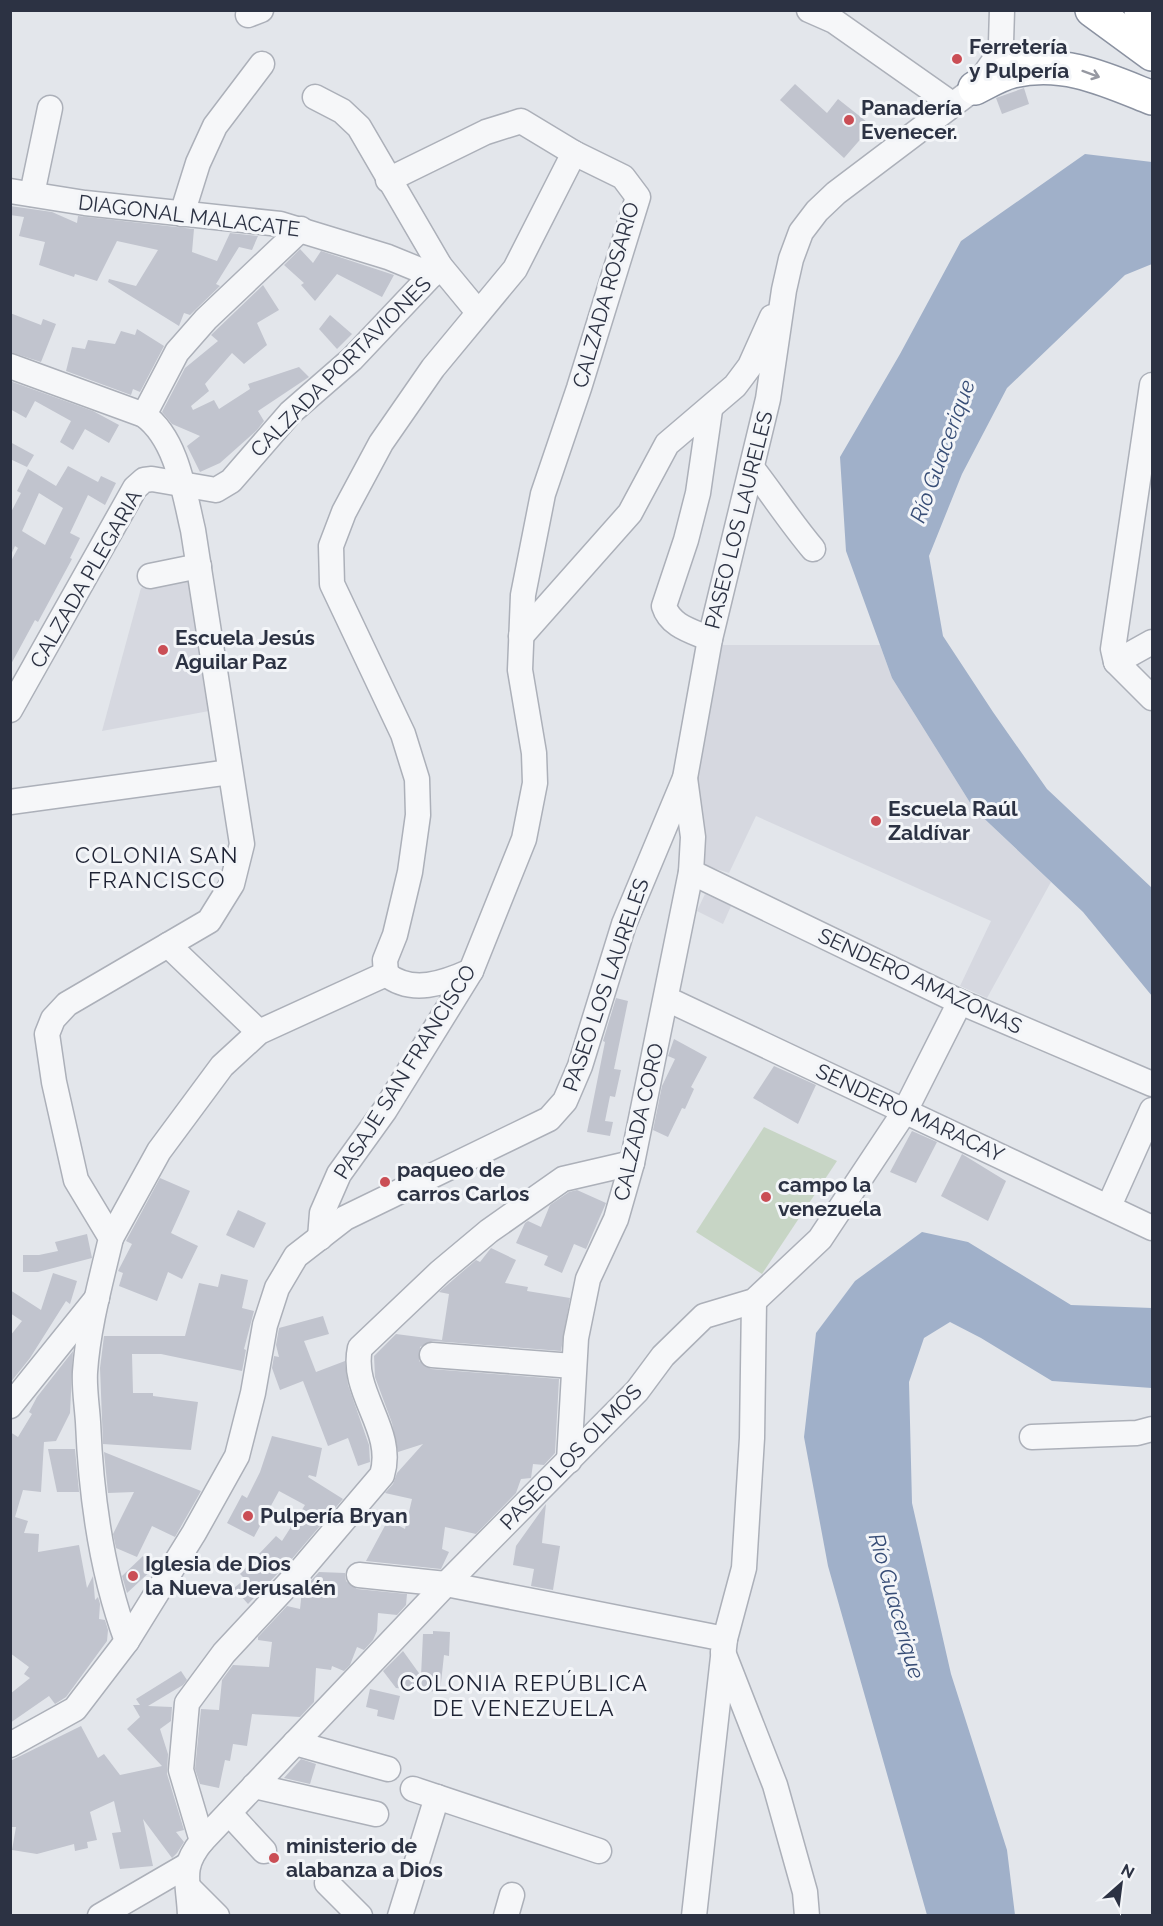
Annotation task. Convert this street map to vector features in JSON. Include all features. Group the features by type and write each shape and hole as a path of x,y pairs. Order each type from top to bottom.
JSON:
{"highway":[{"path":"1092,10 1152,54"},
{"path":"1141,10 1152,18"},
{"path":"963,96 1012,71 1049,66 1084,71 1152,98"}],"street":[{"path":"809,10 834,21 963,96"},
{"name":"PASEO LOS LAURELES","path":"10,1745 75,1709 127,1641 194,1533 237,1456 253,1393 265,1325 277,1288 296,1256 345,1218 549,1119 565,1101 580,1066 624,924 686,778 710,639 768,399 784,290 801,232 817,211 963,96 994,61 1001,43 1002,10"},
{"path":"182,214 198,163 215,126 262,64"},
{"name":"CALZADA PORTAVIONES","path":"181,483 201,489 216,490 231,481 290,413 352,359 436,270 359,127 342,111 315,97"},
{"path":"22,192 50,108"},
{"name":"CALZADA ROSARIO","path":"388,180 511,122 521,121 574,153 622,177 638,197 583,377 543,494 523,595 520,636"},
{"path":"471,971 447,981 423,986 398,984 386,974 385,960 395,935 410,872 418,815 417,779 403,734 332,584 331,546 344,512 381,443 433,368 515,269 574,153"},
{"name":"DIAGONAL MALACATE","path":"22,192 182,214 280,224 301,229 436,270 478,312"},
{"path":"144,415 177,352 206,319 301,229"},
{"path":"520,636 630,513 667,444 685,427 710,410 735,386 750,366 784,290"},
{"path":"10,366 144,415 158,425 164,435 181,483 199,566 242,844 232,884 209,921 67,1004 53,1019 47,1035 54,1082 76,1180 111,1238"},
{"path":"1152,385 1150,427 1113,649 1116,662 1152,698"},
{"path":"710,410 698,493 686,540 664,606 667,616 674,623 710,639"},
{"path":"752,468 777,502 782,513 813,549"},
{"name":"CALZADA PLEGARIA","path":"12,705 135,488 144,480 152,479 181,483"},
{"path":"150,576 199,566"},
{"name":"PASAJE SAN FRANCISCO","path":"320,1238 322,1214 339,1174 386,1110 471,971 524,839 535,783 534,753 520,670 520,636"},
{"path":"1116,662 1152,642"},
{"path":"10,802 230,772"},
{"name":"CALZADA CORO","path":"569,1461 573,1366 576,1338 588,1280 616,1219 632,1163 691,872 693,837 686,778"},
{"name":"SENDERO AMAZONAS","path":"691,872 960,1002 1152,1084"},
{"path":"168,945 259,1032"},
{"path":"127,1641 113,1603 100,1537 89,1452 85,1372 97,1298 111,1238 159,1151 222,1066 259,1032 386,974"},
{"name":"SENDERO MARACAY","path":"667,999 1152,1228"},
{"name":"PASEO LOS OLMOS","path":"199,1905 190,1855 202,1841 447,1584 637,1391 663,1356 704,1316 754,1301 820,1239 905,1111 960,1002"},
{"path":"1109,1206 1152,1110"},
{"path":"202,1841 181,1770 187,1703 225,1653 302,1569 382,1475 386,1461 385,1443 356,1363 360,1348 464,1252 563,1179 597,1169 632,1163"},
{"path":"10,1406 97,1298"},
{"path":"694,1916 724,1646 744,1568 752,1438 754,1301"},
{"path":"432,1355 573,1366"},
{"path":"1032,1437 1137,1433 1152,1429"},
{"path":"359,1575 447,1584 724,1646"},
{"path":"724,1646 776,1785 805,1892 807,1916"},
{"path":"295,1743 387,1769"},
{"path":"255,1786 376,1814"},
{"path":"413,1789 599,1851"},
{"path":"400,1916 437,1797"},
{"path":"229,1813 264,1851"},
{"path":"327,1883 360,1916"},
{"path":"100,1916 199,1905"}],"shaded area":[{"name":"Escuela Jesús Aguilar Paz","path":"193,576 209,711 102,731 141,588"},
{"name":"Escuela Raúl Zaldívar","path":"719,645 880,645 892,678 974,809 1051,882 987,998 960,986 991,921 756,816 729,873 697,863 696,775"},
{"path":"705,894 731,906 723,924 697,911"}],"green space":[{"name":"campo la venezuela","path":"764,1127 837,1161 762,1274 696,1232"}],"water":[{"name":"Río Guacerique","path":"1085,154 1152,162 1152,264 1125,275 1007,388 962,474 929,556 943,636 993,712 1047,789 1152,888 1152,996 1083,912 974,809 892,678 846,551 840,457 900,354 961,241"},
{"name":"Río Guacerique","path":"922,1232 968,1242 1071,1305 1152,1308 1152,1388 1052,1381 950,1322 924,1338 909,1382 912,1503 951,1674 1007,1850 1015,1915 927,1915 828,1566 804,1437 816,1333 855,1281"}],"building":[{"path":"795,84 827,113 838,99 872,126 844,158 780,100"},
{"path":"1024,88 1029,104 1002,114 996,98"},
{"path":"10,206 52,212 77,223 78,216 194,229 192,252 217,261 230,233 258,236 252,250 239,247 216,284 220,286 190,315 184,313 179,326 108,282 109,279 136,286 158,250 117,241 97,281 75,274 74,277 39,265 45,242 19,236 24,217 10,215"},
{"path":"300,249 313,263 321,251 394,275 382,297 337,274 315,301 301,285 304,283 284,265"},
{"path":"263,285 279,310 257,323 267,345 244,364 232,353 205,384 209,391 191,406 193,410 214,400 219,409 250,389 248,384 299,367 309,377 258,411 264,421 257,430 220,463 200,472 187,446 200,436 172,424 162,412 185,368 218,341 211,335"},
{"path":"10,313 41,325 43,319 56,324 41,362 10,352"},
{"path":"330,315 352,334 337,349 319,329"},
{"path":"137,329 164,346 140,392 133,389 131,395 66,371 72,347 85,349 88,340 115,344 121,331 135,335"},
{"path":"10,381 93,411 119,425 109,443 85,429 73,450 60,442 71,421 35,401 26,418 10,409"},
{"path":"10,442 34,455 27,467 10,459"},
{"path":"68,466 98,482 101,476 116,483 105,505 88,495 70,533 80,538 70,558 72,559 38,622 35,620 10,666 10,563 18,548 15,546 10,557 10,514 21,493 17,491 28,469 56,486","holes":["39,493 63,508 45,545 22,531"]},
{"path":"616,998 628,1001 614,1069 621,1070 615,1097 610,1096 605,1121 613,1122 610,1136 587,1132 605,1042 603,1041"},
{"path":"674,1039 707,1057 691,1087 694,1089 685,1109 682,1108 668,1137 653,1130 662,1086 675,1059 668,1056"},
{"path":"774,1066 816,1085 798,1124 753,1098"},
{"path":"912,1131 937,1142 916,1183 890,1172"},
{"path":"962,1154 1006,1181 988,1221 941,1196"},
{"path":"160,1178 190,1191 171,1233 198,1246 182,1279 168,1272 157,1301 119,1286 123,1273 118,1271 132,1244 126,1241"},
{"path":"577,1190 606,1203 586,1249 574,1244 562,1273 544,1265 548,1256 516,1243 525,1223 528,1221 541,1227 550,1205 569,1192"},
{"path":"238,1210 266,1223 254,1248 226,1235"},
{"path":"87,1234 92,1258 38,1272 23,1272 23,1255 39,1255 58,1251 55,1242"},
{"path":"491,1248 516,1260 505,1283 528,1287 527,1291 570,1298 561,1351 433,1341 420,1347 419,1361 431,1369 559,1379 555,1453 544,1465 533,1464 531,1478 521,1479 516,1493 476,1534 445,1527 442,1549 449,1552 441,1569 366,1561 388,1520 405,1529 412,1499 385,1493 393,1484 397,1473 423,1444 398,1452 392,1423 375,1377 374,1356 396,1334 442,1340 449,1294 439,1292 476,1260 480,1262"},
{"path":"53,1273 77,1281 70,1304 66,1301 30,1358 10,1383 10,1336 22,1321 10,1313 10,1290 41,1310"},
{"path":"221,1274 248,1280 242,1308 254,1311 244,1349 246,1350 242,1371 161,1354 132,1354 133,1393 153,1393 153,1396 198,1402 191,1450 103,1444 100,1368 104,1336 185,1336 199,1283 218,1287"},
{"path":"323,1316 329,1334 304,1341 316,1372 345,1361 348,1385 369,1445 370,1462 358,1466 348,1438 328,1446 303,1381 280,1390 272,1368 274,1356 279,1357 276,1345 279,1328"},
{"path":"73,1351 70,1413 56,1441 44,1442 41,1492 23,1490 15,1517 28,1521 24,1533 39,1534 38,1552 79,1545 87,1588 93,1576 95,1600 98,1597 100,1604 99,1619 105,1620 108,1630 107,1641 66,1697 55,1704 49,1696 10,1723 10,1694 30,1678 24,1674 29,1667 10,1653 10,1432 18,1437 32,1414 29,1412 37,1397"},
{"path":"272,1436 322,1448 316,1477 309,1475 308,1477 343,1499 291,1560 248,1604 234,1588 245,1579 240,1574 276,1536 282,1541 305,1505 279,1491 254,1537 227,1523 242,1495 247,1498 260,1472"},
{"path":"48,1449 75,1449 79,1492 57,1492"},
{"path":"104,1452 201,1491 175,1537 152,1526 137,1557 116,1548 113,1534 134,1492 108,1493"},
{"path":"546,1504 542,1543 560,1546 553,1590 531,1586 534,1569 513,1565 516,1546"},
{"name":"Iglesia de Dios la Nueva Jerusalén","path":"143,1556 154,1568 127,1593 122,1576"},
{"path":"319,1572 345,1573 346,1581 357,1589 407,1594 406,1605 397,1615 378,1613 377,1631 373,1640 364,1650 357,1647 350,1665 344,1671 332,1666 331,1670 316,1668 314,1702 300,1717 252,1714 247,1746 233,1744 230,1761 225,1760 219,1788 200,1784 195,1769 201,1709 219,1710 222,1680 233,1665 269,1667 272,1642 258,1640 258,1637 287,1606 300,1609 302,1590"},
{"path":"433,1631 450,1632 449,1656 444,1655 440,1692 396,1688 383,1671 403,1651 421,1676 423,1634 433,1634"},
{"path":"181,1671 187,1680 183,1685 148,1706 172,1707 171,1721 160,1729 168,1754 167,1774 184,1830 176,1832 184,1842 177,1853 172,1858 143,1819 153,1866 120,1869 112,1833 121,1832 114,1801 90,1812 97,1840 87,1842 88,1848 75,1851 74,1844 37,1854 12,1850 16,1827 10,1827 10,1761 81,1726 98,1758 104,1754 120,1775 162,1766 127,1729 140,1717 133,1705 140,1705 136,1699"},
{"path":"370,1689 400,1696 394,1720 377,1716 378,1710 366,1707"},
{"path":"301,1759 316,1764 310,1784 284,1778"}],"place":[{"name":"Ferretería y Pulpería","path":"957,59"},
{"name":"Panadería Evenecer.","path":"849,120"},
{"name":"Escuela Jesús Aguilar Paz","path":"163,650"},
{"name":"Escuela Raúl Zaldívar","path":"876,821"},
{"name":"paqueo de carros Carlos","path":"385,1182"},
{"name":"campo la venezuela","path":"766,1197"},
{"name":"Pulpería Bryan","path":"248,1516"},
{"name":"Iglesia de Dios la Nueva Jerusalén","path":"133,1576"},
{"name":"ministerio de alabanza a Dios","path":"274,1858"}],"district":[{"name":"COLONIA SAN FRANCISCO","path":"157,868"},
{"name":"COLONIA REPÚBLICA DE VENEZUELA","path":"524,1696"}]}
